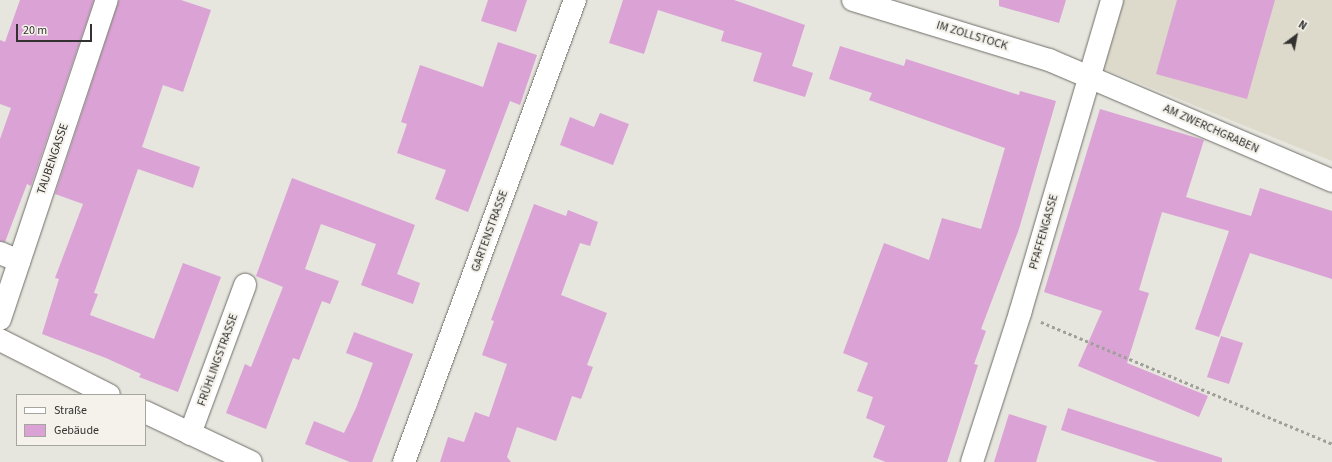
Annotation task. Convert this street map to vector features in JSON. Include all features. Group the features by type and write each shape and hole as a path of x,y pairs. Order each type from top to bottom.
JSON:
{"street":[{"name":"TAUBENGASSE","path":"0,319 9,257 108,0"},
{"name":"GARTENSTRASSE","path":"404,462 575,0"},
{"name":"IM ZOLLSTOCK","path":"853,0 1008,46 1090,77"},
{"name":"PFAFFENGASSE","path":"972,462 1020,313 1112,0"},
{"name":"AM ZWERCHGRABEN","path":"1090,77 1332,181"},
{"name":"FRÜHLINGSTRASSE","path":"190,434 245,285"},
{"path":"0,340 107,394"},
{"path":"146,412 251,462"}],"path":[{"path":"1020,313 1332,444"}],"shaded area":[{"path":"1119,0 1332,0 1332,161 1099,67"}],"building":[{"path":"20,0 94,0 31,186 27,184 5,242 0,241 0,139 11,108 0,104 0,40 5,42"},
{"path":"119,0 181,0 211,10 183,92 163,85 142,147 200,167 193,188 138,169 94,293 98,294 90,315 154,339 183,263 221,277 178,392 139,377 141,374 106,358 42,334 59,279 55,278 83,204 55,194"},
{"path":"488,0 527,0 516,32 481,21"},
{"path":"623,0 734,0 805,25 792,66 813,73 805,97 753,81 762,53 721,41 724,31 658,10 644,54 609,43"},
{"path":"999,0 1066,0 1059,23 999,6"},
{"path":"1177,0 1275,0 1247,99 1156,74"},
{"path":"498,42 537,55 520,105 510,101 468,212 435,199 446,170 397,153 407,124 401,122 420,65 483,87"},
{"path":"840,46 904,66 906,59 1019,95 1020,91 1056,101 1019,229 981,329 986,331 974,364 978,365 947,462 886,462 873,457 885,426 866,418 873,397 857,391 868,363 843,353 884,243 929,260 942,218 981,229 1005,148 869,100 872,93 829,79"},
{"path":"1100,109 1204,140 1186,197 1251,216 1260,188 1332,211 1332,279 1250,253 1219,337 1195,329 1229,231 1162,212 1139,290 1149,293 1127,363 1208,396 1199,417 1078,366 1102,311 1044,292"},
{"path":"600,113 629,124 613,165 560,145 570,117 594,127"},
{"path":"292,178 415,225 397,274 420,283 413,304 361,285 376,244 321,224 305,269 339,281 330,304 322,301 299,360 293,358 266,429 226,413 245,364 251,367 283,287 256,276"},
{"path":"534,204 566,216 568,210 598,222 590,246 580,243 561,295 607,313 587,365 593,367 581,399 572,396 556,441 517,427 507,457 511,462 440,462 448,437 464,442 475,412 489,417 507,364 482,355 494,321 491,320"},
{"path":"354,332 413,354 372,462 350,462 305,444 314,421 344,433 356,408 373,363 346,353"},
{"path":"1221,336 1243,343 1229,384 1207,377"},
{"path":"1068,408 1222,458 1222,462 1158,462 1061,430"},
{"path":"1009,414 1047,426 1036,462 994,462"}]}
